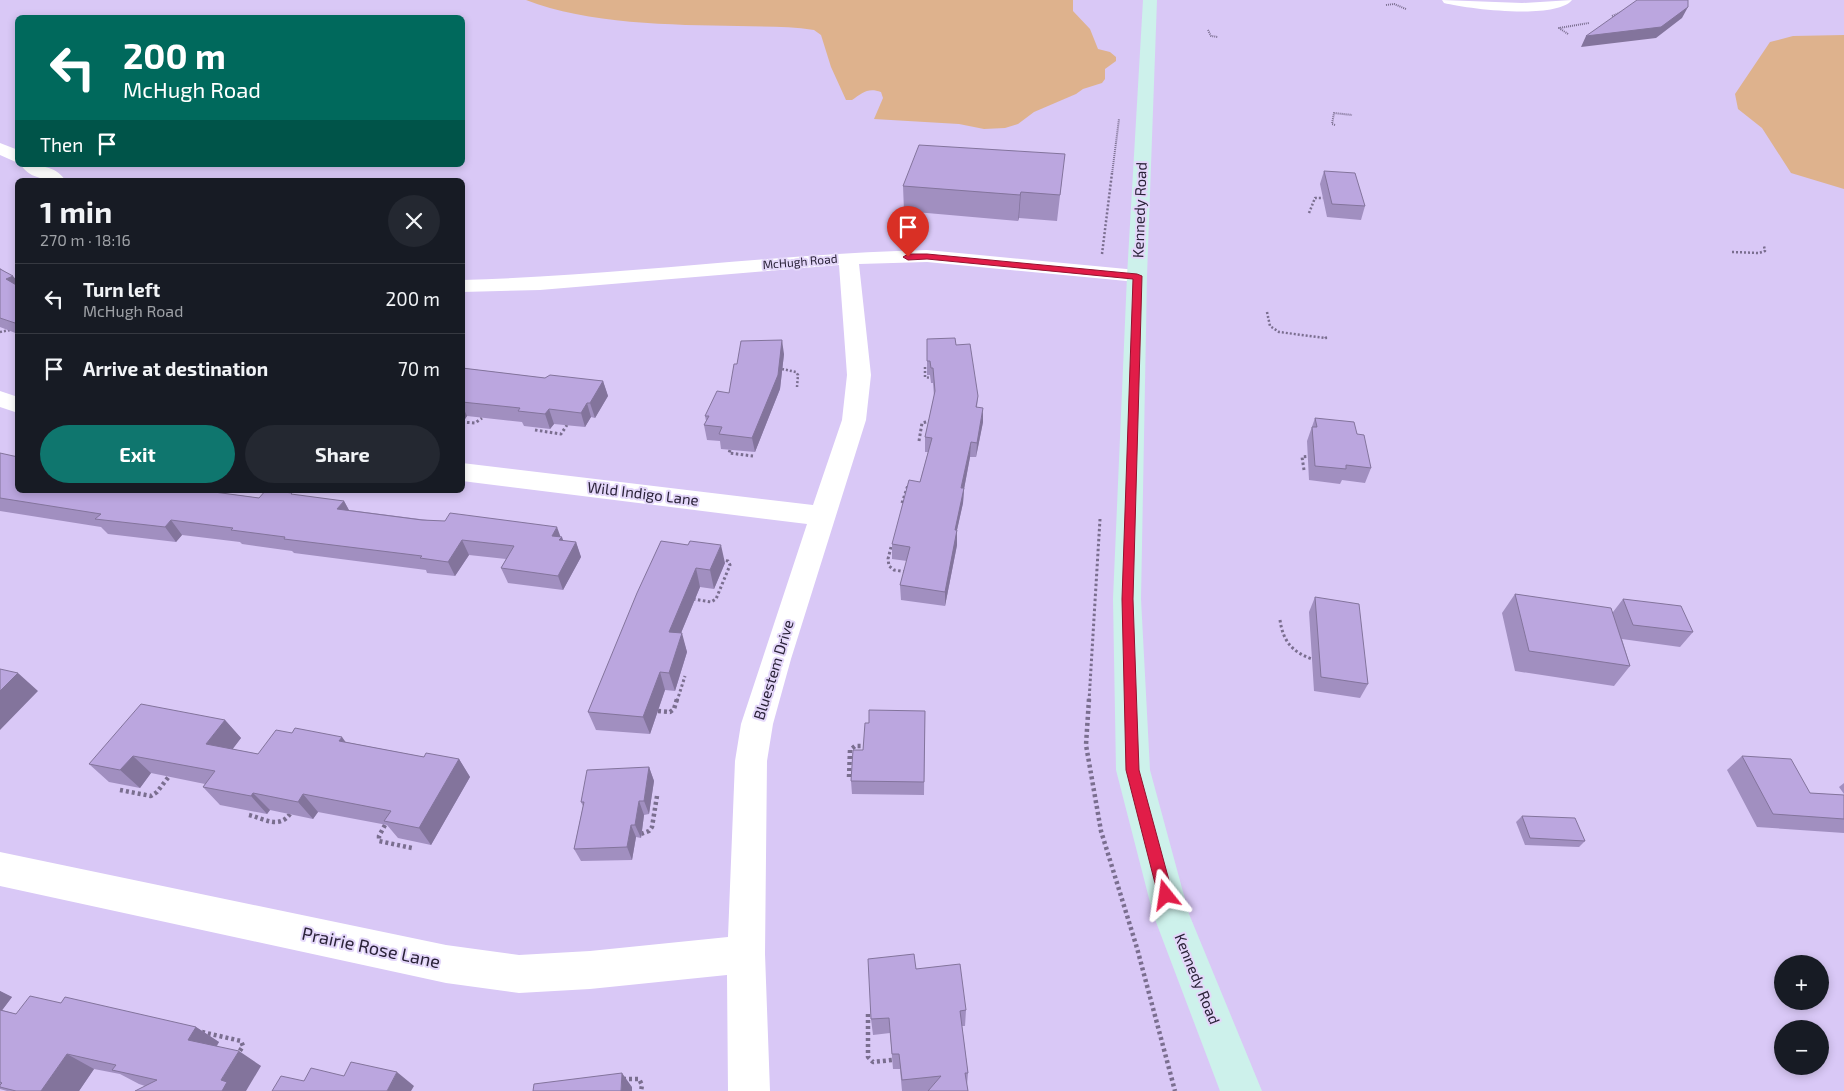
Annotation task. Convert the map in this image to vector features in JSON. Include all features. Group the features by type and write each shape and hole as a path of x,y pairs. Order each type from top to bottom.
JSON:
{"main road":[{"name":"Kennedy Road","path":"1150,0 1137,276 1128,599 1133,770 1171,914 1241,1091"}],"street":[{"path":"1448,0 1481,6 1516,8 1544,5 1565,0"},
{"path":"0,148 15,156"},
{"path":"33,167 53,178"},
{"name":"McHugh Road","path":"465,286 540,284 848,258 927,256 1137,276"},
{"name":"Bluestem Drive","path":"749,1091 746,954 751,761 757,724 776,659 854,420 859,375 848,258"},
{"path":"0,399 15,404"},
{"name":"Wild Indigo Lane","path":"465,472 823,516"},
{"name":"Prairie Rose Lane","path":"0,869 446,964 519,974 590,970 746,954"}],"path":[{"path":"1386,5 1394,4 1406,8"},
{"path":"1612,16 1625,9"},
{"path":"1568,34 1559,28 1589,23"},
{"path":"1208,30 1210,36 1218,37"},
{"path":"1335,125 1332,124 1334,113 1352,115"},
{"path":"1102,255 1114,154"},
{"path":"1309,213 1315,198 1323,198"},
{"path":"1732,252 1760,253 1765,251 1764,246"},
{"path":"1267,312 1270,326 1279,332 1326,338 1325,336"},
{"path":"0,332 11,330"},
{"path":"925,367 925,377 930,378"},
{"path":"782,369 796,372 798,375 797,387"},
{"path":"465,422 475,423 482,418"},
{"path":"919,441 922,424 926,421 931,422"},
{"path":"535,430 561,434 567,425"},
{"path":"730,450 729,453 752,456"},
{"path":"1304,470 1302,457 1314,457"},
{"path":"902,503 910,482 918,483"},
{"path":"891,547 887,563 888,567 892,570 908,572"},
{"path":"693,599 711,602 718,596 730,565 728,561 717,559"},
{"path":"1280,620 1281,634 1291,649 1300,656 1312,659"},
{"path":"658,711 670,712 674,709 685,676"},
{"path":"849,777 850,750 855,746 865,746"},
{"path":"120,790 151,796 157,792 171,774"},
{"path":"641,834 649,831 652,827 657,796"},
{"path":"249,815 280,823 285,821 290,814"},
{"path":"385,825 378,836 379,841 412,848"},
{"path":"868,1014 868,1057 874,1062 892,1060"},
{"path":"201,1031 243,1043 234,1060"},
{"path":"613,1080 639,1079 642,1091"}],"shaded area":[{"path":"526,0 1073,0 1073,11 1090,29 1098,49 1110,52 1116,57 1116,61 1105,69 1105,79 1102,83 1083,89 1076,94 1034,112 1018,124 1005,128 984,129 959,124 874,119 883,98 881,92 869,90 852,100 846,100 831,67 821,35 814,30 786,27 630,22 576,14"},
{"path":"1844,35 1844,189 1791,173 1762,128 1738,109 1735,94 1770,42 1793,36"}],"building":[{"path":"1637,0 1688,0 1688,7 1661,27 1586,36"},
{"path":"919,145 1065,154 1060,195 1021,192 1020,195 903,186"},
{"path":"1324,171 1355,173 1365,206 1332,204"},
{"path":"0,269 13,276 6,279 15,284 15,323 0,318"},
{"path":"955,338 956,345 970,344 978,396 976,407 983,408 977,443 971,442 961,488 964,488 945,592 900,585 910,547 892,544 909,480 920,482 932,438 925,437 935,391 933,368 931,368 930,361 927,361 927,339"},
{"path":"782,340 778,375 752,438 719,434 722,427 704,425 709,416 705,416 717,391 729,393 734,364 737,364 741,341"},
{"path":"465,368 545,378 550,375 603,381 590,403 587,403 581,413 549,409 545,414 518,411 520,408 465,402"},
{"path":"1315,418 1354,422 1357,434 1364,435 1371,468 1346,465 1346,469 1315,466 1312,427 1317,427"},
{"path":"0,453 15,456 15,493 222,493 259,498 263,493 292,493 344,501 337,509 422,520 445,521 450,513 557,527 552,536 562,537 559,540 576,542 558,576 501,568 514,546 462,540 448,562 420,558 422,556 284,539 285,537 231,530 233,528 171,520 165,527 95,519 101,514 0,498"},
{"path":"661,541 688,545 690,541 721,545 710,570 696,568 669,632 682,633 669,673 660,672 643,717 588,712 637,593"},
{"path":"1515,594 1611,608 1630,666 1529,651"},
{"path":"1315,597 1359,604 1368,684 1321,677"},
{"path":"1623,599 1681,606 1693,632 1633,625"},
{"path":"0,669 18,673 0,691"},
{"path":"141,704 225,720 206,744 258,754 276,730 292,733 295,728 342,737 339,741 424,757 426,753 459,759 419,828 384,821 391,811 303,794 298,802 253,793 251,796 203,787 215,771 133,756 120,770 89,764"},
{"path":"869,710 925,711 924,782 851,781 853,750 863,750 865,723 869,723"},
{"path":"1742,756 1791,759 1810,793 1844,795 1844,819 1773,814"},
{"path":"649,767 644,801 639,801 635,825 631,825 627,847 574,849 584,802 581,802 587,770"},
{"path":"1522,816 1575,818 1585,841 1530,838"},
{"path":"914,954 916,969 960,964 966,1010 960,1011 968,1073 965,1073 968,1091 928,1091 941,1076 902,1080 899,1054 892,1054 889,1018 871,1019 868,959"},
{"path":"30,996 61,1003 65,997 196,1027 188,1040 239,1051 221,1080 227,1082 222,1091 135,1091 157,1080 112,1070 116,1065 67,1054 41,1091 16,1091 0,1087 2,1083 0,1082 0,1010 16,1014"},
{"path":"351,1062 397,1072 387,1091 272,1091 281,1076 304,1081 311,1068 344,1076"},
{"path":"622,1073 621,1091 533,1091 534,1084"}],"route":[{"path":"908,257 927,256 1137,276 1128,599 1133,770 1166,895"}]}
